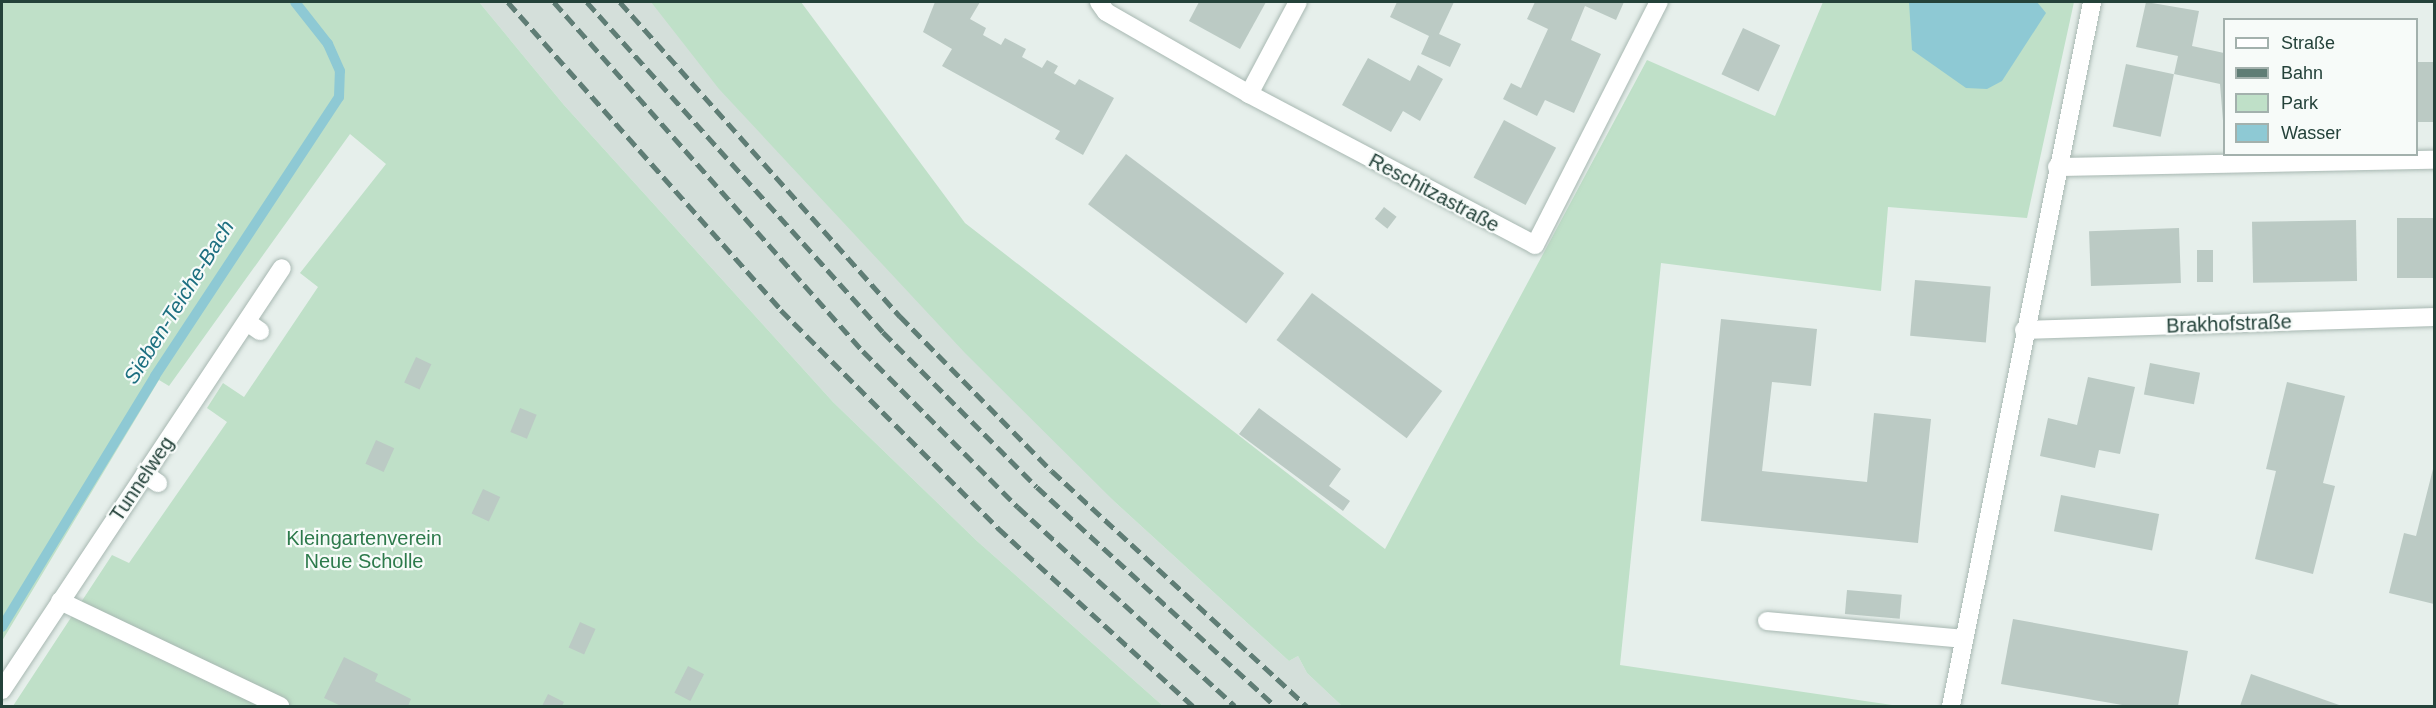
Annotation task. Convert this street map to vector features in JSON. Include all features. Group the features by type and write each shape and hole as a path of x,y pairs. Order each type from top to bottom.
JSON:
{"street":[{"name":"Reschitzastraße","path":"1099,2 1106,12 1249,94 1534,245 1659,2"},
{"path":"1249,94 1298,2"},
{"path":"1951,706 2024,330 2092,2"},
{"path":"2057,167 2434,160"},
{"name":"Tunnelweg","path":"2,690 60,601 152,478 253,327 282,268"},
{"name":"Brakhofstraße","path":"2024,330 2434,317"},
{"path":"60,601 280,706"},
{"path":"1767,621 1964,639"}],"shaded area":[{"path":"479,2 735,2 1064,445 1116,503 1289,661 1298,656 1307,673 1342,706 1163,706 977,541 833,402 564,105"}],"green space":[{"name":"Kleingartenverein Neue Scholle","path":"2,2 479,2 564,105 833,402 977,541 1163,706 13,706 112,555 129,563 227,422 207,408 223,383 244,397 318,287 300,273 386,164 350,134 169,386 159,380 2,641"},
{"path":"651,2 801,2 965,223 1385,549 1647,60 1775,116 1823,2 2074,2 2027,218 1888,207 1881,291 1661,263 1620,665 1899,706 1342,706 1307,673 1298,656 1289,661 1116,503 965,353 719,89"}],"water":[{"path":"1909,2 2037,2 2046,13 2002,81 1987,89 1966,88 1912,50"}],"building":[{"path":"935,2 980,2 970,19 986,28 983,35 1001,45 1005,38 1026,49 1022,57 1042,68 1047,60 1058,66 1054,73 1075,85 1079,79 1114,98 1083,155 1055,139 1060,131 942,66 952,49 923,32"},
{"path":"1199,2 1266,2 1240,49 1189,21"},
{"path":"1397,2 1454,2 1439,34 1461,44 1450,67 1421,54 1429,36 1390,17"},
{"path":"1535,2 1624,2 1616,20 1585,6 1571,40 1601,54 1574,113 1545,100 1537,116 1503,99 1511,83 1521,88 1548,29 1527,19"},
{"path":"2146,2 2199,11 2192,46 2223,53 2223,121 2220,84 2174,74 2178,56 2136,47"},
{"path":"1743,28 1780,45 1759,92 1721,74"},
{"path":"1368,58 1410,81 1418,65 1443,79 1420,121 1403,111 1391,132 1342,105"},
{"path":"2418,62 2434,62 2434,122 2418,122"},
{"path":"2126,64 2174,74 2161,137 2113,127"},
{"path":"1504,120 1556,148 1526,205 1473,177"},
{"path":"1126,154 1284,273 1246,323 1088,204"},
{"path":"1384,207 1397,217 1387,229 1375,219"},
{"path":"2397,218 2434,218 2434,278 2397,278"},
{"path":"2356,220 2357,281 2253,283 2252,222"},
{"path":"2179,228 2181,283 2091,286 2089,231"},
{"path":"2197,250 2213,250 2213,282 2197,282"},
{"path":"1915,280 1991,287 1986,342 1910,336"},
{"path":"1312,293 1442,391 1407,438 1276,340"},
{"path":"1721,319 1817,329 1811,386 1772,382 1762,471 1867,482 1874,413 1931,419 1918,543 1701,521"},
{"path":"416,357 431,364 420,390 404,382"},
{"path":"2150,363 2200,373 2194,404 2144,394"},
{"path":"2088,377 2135,387 2120,454 2099,450 2095,468 2040,456 2048,418 2077,425"},
{"path":"2287,382 2345,396 2323,483 2335,486 2313,574 2255,559 2276,471 2266,469"},
{"path":"520,408 537,415 527,439 510,432"},
{"path":"1259,408 1341,469 1329,486 1350,501 1343,511 1239,434"},
{"path":"376,440 394,448 384,472 365,464"},
{"path":"2434,465 2434,604 2389,593 2404,533 2416,536"},
{"path":"483,489 500,497 489,522 472,513"},
{"path":"2061,495 2159,514 2152,550 2054,531"},
{"path":"1847,590 1902,595 1900,619 1845,614"},
{"path":"2013,619 2188,651 2178,706 2128,706 2001,684"},
{"path":"580,622 596,629 584,654 569,648"},
{"path":"344,657 378,674 375,681 411,699 408,706 341,706 324,698"},
{"path":"688,666 704,674 690,701 674,693"},
{"path":"2251,674 2342,706 2240,706"},
{"path":"548,694 564,702 562,706 542,706"}],"waterway":[{"name":"Sieben-Teiche-Bach","path":"2,627 155,376 339,97 340,71 328,44 295,2"}],"railway":[{"path":"508,2 781,310 998,528 1193,706"},
{"path":"554,2 863,351 1018,507 1235,706"},
{"path":"587,2 883,332 1037,487 1275,706"},
{"path":"620,2 900,316 1052,471 1307,706"}]}
